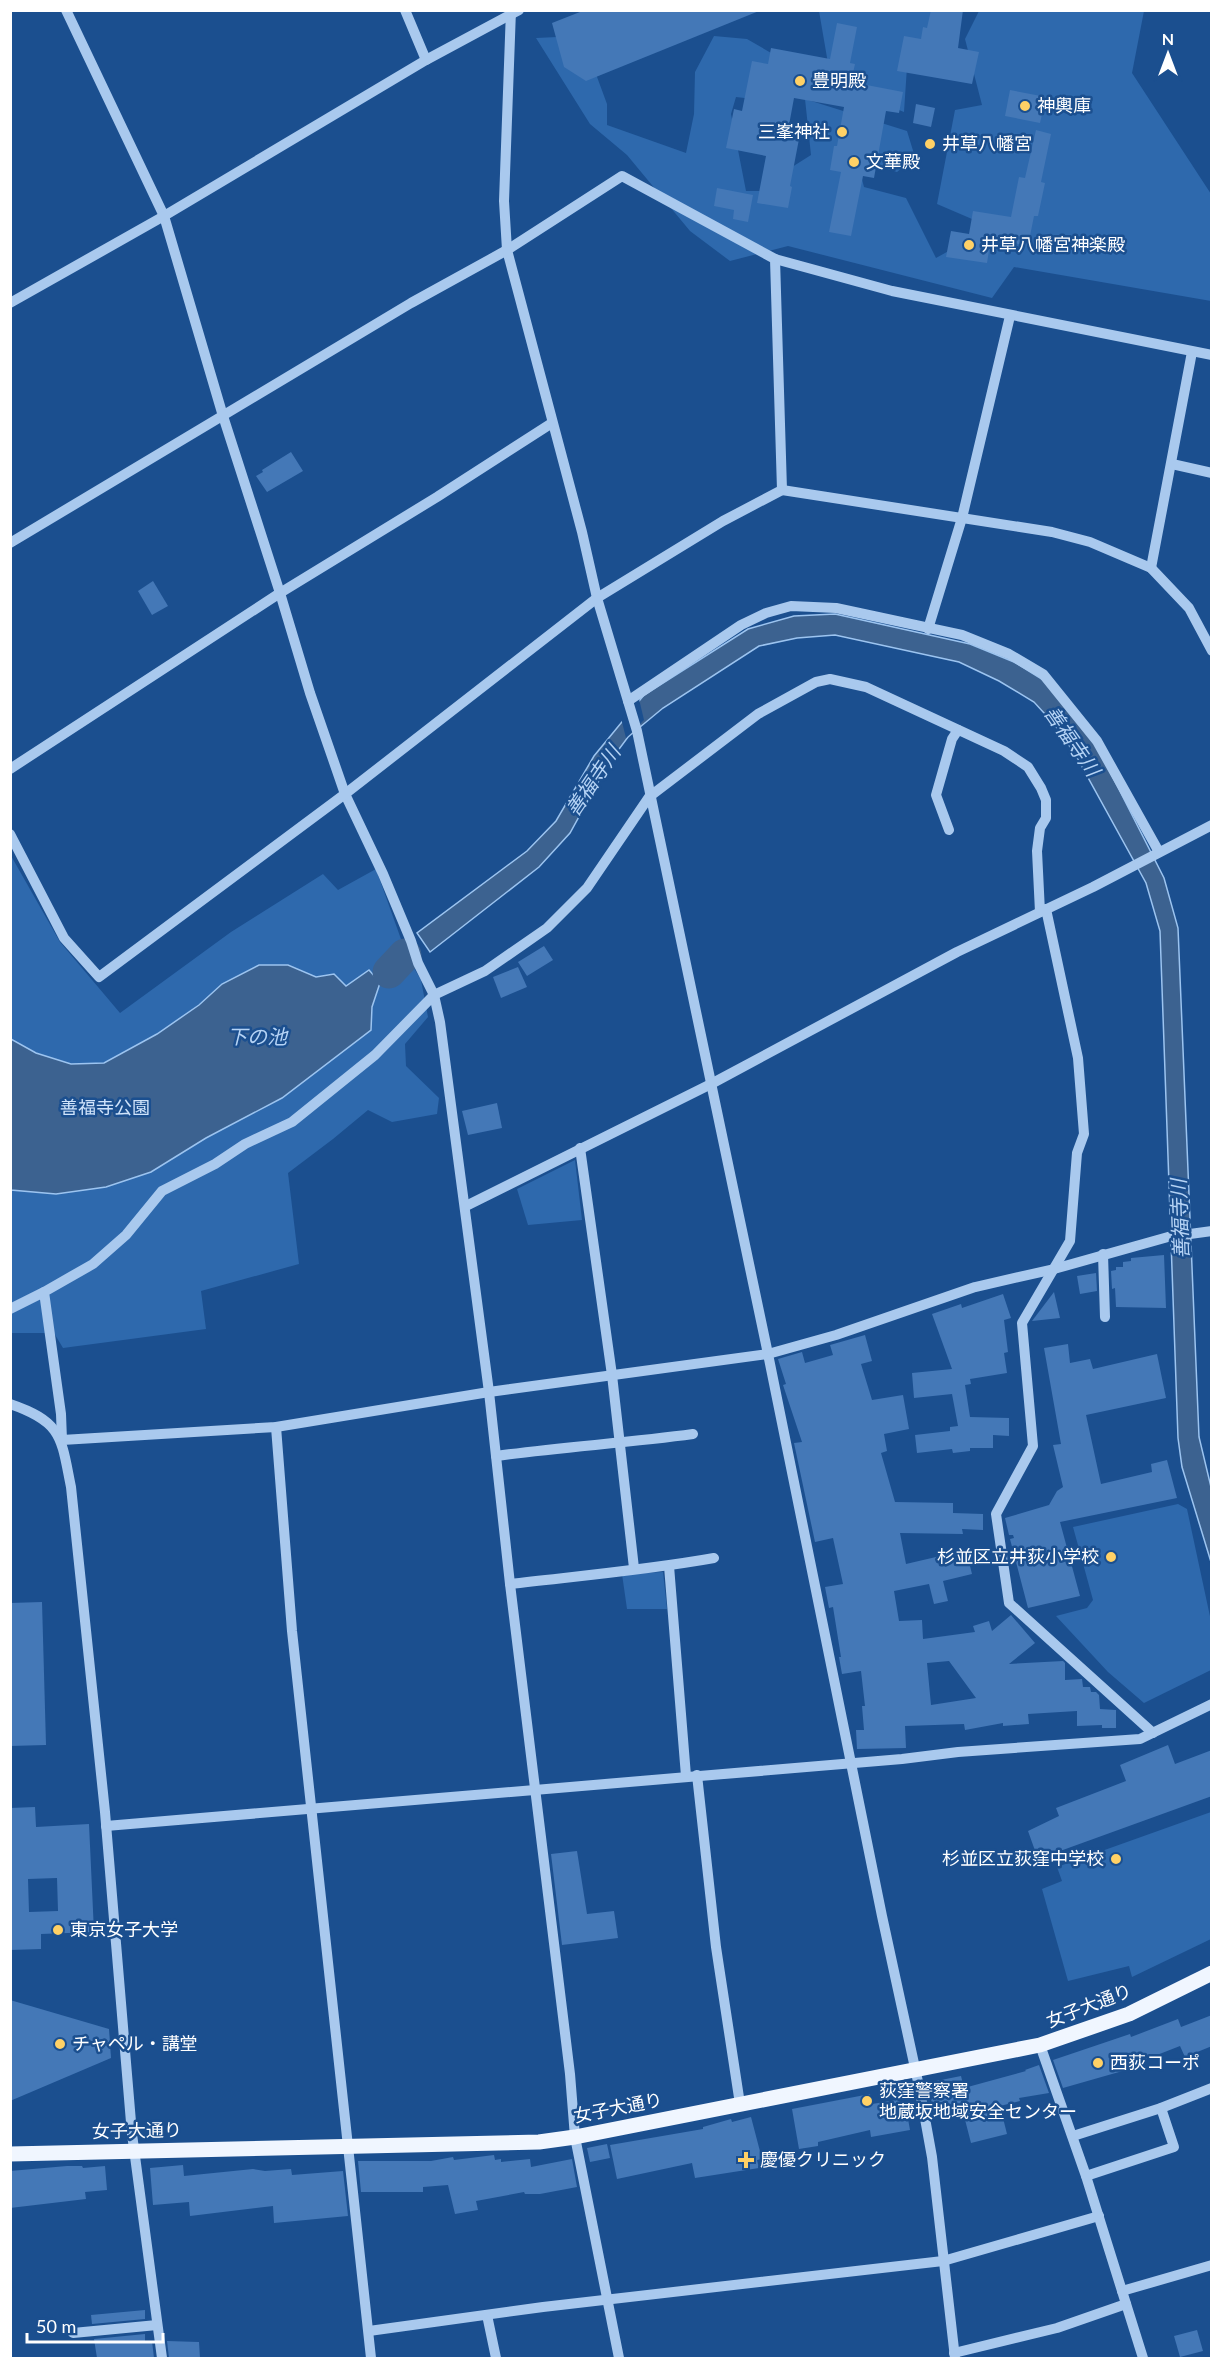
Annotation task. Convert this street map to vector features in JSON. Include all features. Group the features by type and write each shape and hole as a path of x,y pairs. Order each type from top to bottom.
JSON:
{"main road":[{"name":"女子大通り","path":"10,2154 539,2142 575,2137 1040,2045 1129,2014 1212,1973"}],"street":[{"path":"66,10 164,216 223,416 310,693 345,794 383,874 418,963 434,995 440,1022 489,1392 570,2074 575,2137 619,2358"},
{"path":"405,10 426,60"},
{"path":"10,303 164,216 426,60 514,12"},
{"path":"514,12 504,201 507,250 582,532 597,598 636,727 916,2071 932,2157 954,2356 1057,2328 1126,2304"},
{"path":"10,543 411,303 507,250 622,176 775,259 892,291 1212,355"},
{"path":"775,259 782,490"},
{"path":"928,629 962,518 1010,316"},
{"path":"1151,568 1192,352"},
{"path":"10,769 280,593 437,497 552,423"},
{"path":"1172,464 1212,473"},
{"path":"10,834 64,938 99,977 345,794 597,598 723,520 782,490 1052,532 1090,542 1151,568 1189,608 1212,651"},
{"path":"629,704 741,625 766,613 791,606 836,608 962,635 1009,654 1043,674 1097,741 1158,853"},
{"path":"10,1309 93,1264 126,1235 162,1191 215,1164 245,1144 292,1122 375,1055 434,995 485,970 547,928 562,916 587,888 649,797 758,714 816,682 830,679 866,687 1004,751 1028,767 1046,800 1046,818 1040,828 1037,851 1043,911 1078,1058 1084,1134 1077,1153 1070,1240 1022,1323 1033,1446 996,1515 1009,1603 1153,1733"},
{"path":"949,830 936,795 952,739 958,730"},
{"path":"465,1206 711,1084 957,952 1212,825"},
{"path":"580,1148 612,1375 634,1568"},
{"path":"62,1440 276,1427 489,1392 768,1354 836,1335 975,1287 1174,1237 1212,1231"},
{"path":"1103,1254 1105,1317"},
{"path":"44,1292 76,1532 106,1826 135,2151 162,2358"},
{"path":"10,1404 43,1420 56,1431 62,1440"},
{"path":"276,1427 289,1597 371,2358"},
{"path":"496,1456 562,1447 620,1444 693,1434"},
{"path":"510,1584 634,1568 669,1566 714,1557"},
{"path":"669,1566 692,1776 740,2104"},
{"path":"106,1826 958,1752 1140,1739 1212,1704"},
{"path":"1040,2045 1073,2136 1143,2358"},
{"path":"1073,2136 1161,2108 1212,2088"},
{"path":"1086,2176 1174,2147 1161,2108"},
{"path":"369,2331 607,2300 943,2261 1099,2216"},
{"path":"1122,2291 1212,2265"},
{"path":"487,2315 496,2358"},
{"path":"73,2333 157,2325"}],"green space":[{"path":"819,11 939,11 940,21 908,52 904,112 869,98 851,74 830,75"},
{"name":"井草八幡宮","path":"979,11 1144,11 1132,73 1211,194 1211,301 1014,267 992,298 788,246 730,261 690,231 627,155 590,124 536,38 557,37 593,66 607,104 607,125 686,153 694,114 695,72 714,36 747,39 778,57 762,100 736,97 731,114 746,191 764,191 781,174 811,155 805,99 907,131 915,157 897,172 857,160 864,187 906,198 936,258 974,237 972,219 937,204 955,110 982,105 965,39"},
{"name":"善福寺公園","path":"10,854 60,942 120,1013 231,932 323,874 338,890 376,869 407,956 421,980 428,1017 405,1044 406,1066 439,1098 437,1114 392,1122 368,1110 288,1173 299,1264 201,1291 206,1329 63,1348 54,1333 11,1333"},
{"path":"575,1160 582,1220 528,1225 517,1189"},
{"path":"1178,1504 1187,1509 1211,1621 1211,1670 1144,1703 1108,1672 1056,1616 1087,1608 1093,1600 1073,1527"},
{"path":"663,1572 667,1609 627,1609 622,1574"},
{"path":"1211,1812 1211,1939 1132,1977 1129,1966 1068,1981 1042,1889 1062,1881 1057,1867"}],"water":[{"path":"835,614 970,644 1014,662 1045,681 1093,738 1164,878 1178,928 1199,1437 1211,1487 1211,1562 1182,1467 1178,1438 1160,931 1146,883 1075,754 1055,725 1034,702 999,681 959,662 835,635 797,638 759,646 663,708 628,737 608,764 570,833 539,867 430,952 417,933 527,851 556,821 594,756 644,695 748,629 794,616"},
{"name":"下の池","path":"259,965 288,965 316,977 334,974 346,986 369,970 376,978 387,970 392,975 380,983 372,1007 371,1030 282,1098 206,1138 151,1172 106,1187 56,1194 11,1190 11,1039 36,1053 71,1064 104,1063 157,1034 199,1005 222,984"}],"pier":[{"path":"639,699 644,720 626,738 621,718"}],"building":[{"path":"585,10 759,11 586,81 564,67 552,23"},
{"path":"931,10 963,10 958,48 979,52 972,84 897,71 904,36 921,39 923,27 927,28"},
{"path":"837,23 857,27 850,63 855,64 851,82 903,92 899,113 886,111 874,178 863,176 851,236 829,232 841,172 830,170 844,107 794,98 787,136 799,139 788,208 757,203 766,156 726,148 734,109 742,111 752,61 768,64 771,48 830,59"},
{"name":"神輿庫","path":"1010,90 1046,97 1040,123 1005,116"},
{"path":"916,104 935,108 931,127 913,123"},
{"path":"1036,130 1051,134 1041,182 1045,183 1038,216 1034,216 1028,246 991,238 987,263 946,257 951,231 969,234 973,211 1011,217 1019,177 1025,178"},
{"path":"717,188 753,195 748,222 733,219 734,210 714,206"},
{"path":"291,452 303,471 267,492 256,476"},
{"path":"153,581 168,606 152,615 138,591"},
{"path":"544,946 553,960 527,976 518,962"},
{"path":"518,967 527,987 501,998 493,977"},
{"path":"497,1103 502,1128 468,1135 462,1111"},
{"path":"1164,1255 1166,1308 1116,1307 1111,1271 1116,1270 1116,1267 1123,1267 1123,1262 1131,1261 1131,1258"},
{"path":"1096,1273 1097,1291 1080,1294 1077,1276"},
{"path":"1054,1292 1060,1318 1032,1321"},
{"path":"1003,1294 1011,1318 1004,1320 1008,1352 1004,1353 1007,1373 970,1379 971,1384 965,1385 970,1417 1009,1418 1009,1436 993,1435 993,1448 970,1448 970,1451 953,1453 952,1449 917,1453 915,1435 950,1431 950,1427 958,1426 952,1394 914,1398 912,1373 952,1369 932,1314 961,1304 962,1308"},
{"path":"865,1335 872,1361 861,1364 872,1400 903,1395 909,1429 884,1434 887,1451 881,1453 895,1502 953,1503 953,1513 983,1514 983,1530 962,1529 963,1534 900,1533 906,1564 966,1550 972,1574 943,1581 948,1601 934,1604 929,1584 894,1591 899,1621 922,1620 923,1639 975,1632 973,1626 989,1621 992,1631 1011,1615 1035,1643 1009,1664 1063,1661 1065,1680 1082,1679 1083,1687 1090,1687 1091,1692 1099,1695 1100,1709 1116,1710 1116,1728 1102,1728 1102,1725 1077,1726 1077,1711 1028,1714 1029,1724 1003,1726 1003,1723 965,1730 964,1724 905,1726 906,1748 857,1749 856,1730 864,1730 862,1706 865,1706 861,1671 842,1674 833,1607 829,1608 825,1587 843,1584 833,1538 815,1542 794,1443 802,1442 783,1385 786,1384 778,1359 802,1352 805,1363 833,1355 830,1345","holes":["949,1661 976,1698 931,1705 927,1663"]},
{"path":"1068,1344 1070,1363 1090,1359 1093,1369 1157,1354 1166,1398 1086,1415 1101,1484 1152,1472 1151,1464 1167,1460 1177,1498 1060,1522 1080,1596 1028,1608 1010,1539 1014,1538 1013,1535 1009,1535 1005,1518 1049,1505 1057,1491 1063,1487 1053,1445 1061,1444 1044,1348"},
{"path":"42,1602 46,1745 10,1746 10,1603"},
{"path":"1168,1745 1175,1764 1212,1750 1212,1796 1038,1859 1028,1831 1059,1816 1056,1808 1126,1781 1120,1765"},
{"path":"35,1807 36,1827 89,1824 94,1932 41,1934 41,1949 10,1950 10,1808","holes":["57,1878 58,1911 29,1912 28,1879"]},
{"path":"577,1851 587,1914 614,1911 618,1938 562,1945 551,1854"},
{"name":"チャペル・講堂","path":"10,2000 109,2029 111,2058 10,2101"},
{"path":"1212,2015 1212,2046 1185,2057 1180,2046 1139,2062 1140,2066 1063,2088 1053,2060 1130,2034 1131,2037 1178,2019 1181,2027"},
{"path":"1039,2065 1049,2093 1019,2098 1020,2101 1000,2106 1007,2134 971,2143 962,2108 934,2114 929,2089 931,2082 961,2076 964,2088 1026,2071"},
{"path":"870,2094 872,2104 897,2100 916,2112 917,2117 908,2119 910,2130 871,2137 870,2130 818,2142 818,2146 799,2149 792,2109"},
{"path":"751,2117 762,2159 757,2160 759,2168 695,2178 692,2163 617,2179 610,2145 703,2129 703,2127 731,2119 732,2122"},
{"path":"607,2144 610,2158 590,2162 587,2148"},
{"path":"494,2155 495,2160 501,2159 501,2162 530,2159 531,2167 572,2159 577,2187 540,2194 525,2194 524,2192 476,2201 478,2210 455,2214 448,2185 423,2187 423,2192 361,2192 358,2161 431,2161 453,2157 454,2160"},
{"path":"183,2165 184,2176 253,2169 265,2171 291,2169 292,2175 343,2171 348,2216 274,2223 273,2206 190,2216 189,2202 153,2205 150,2168"},
{"path":"82,2166 83,2168 105,2166 107,2190 85,2192 86,2199 10,2208 10,2171"},
{"path":"145,2310 145,2319 92,2324 91,2315"},
{"path":"1197,2330 1203,2351 1180,2357 1174,2336"},
{"path":"145,2334 145,2341 152,2341 154,2358 97,2358 94,2339"},
{"path":"167,2341 199,2342 200,2358 169,2358"}],"waterway":[{"name":"善福寺川","path":"389,972 405,955"}],"place":[{"name":"豊明殿","path":"800,81"},
{"name":"神輿庫","path":"1025,106"},
{"name":"三峯神社","path":"842,132"},
{"name":"井草八幡宮","path":"930,144"},
{"name":"文華殿","path":"854,162"},
{"name":"井草八幡宮神楽殿","path":"969,245"},
{"name":"杉並区立井荻小学校","path":"1111,1557"},
{"name":"杉並区立荻窪中学校","path":"1116,1859"},
{"name":"東京女子大学","path":"58,1930"},
{"name":"チャペル・講堂","path":"60,2044"},
{"name":"西荻コーポ","path":"1098,2063"},
{"name":"荻窪警察署 地蔵坂地域安全センター","path":"867,2101"},
{"name":"慶優クリニック","path":"746,2160"}]}
